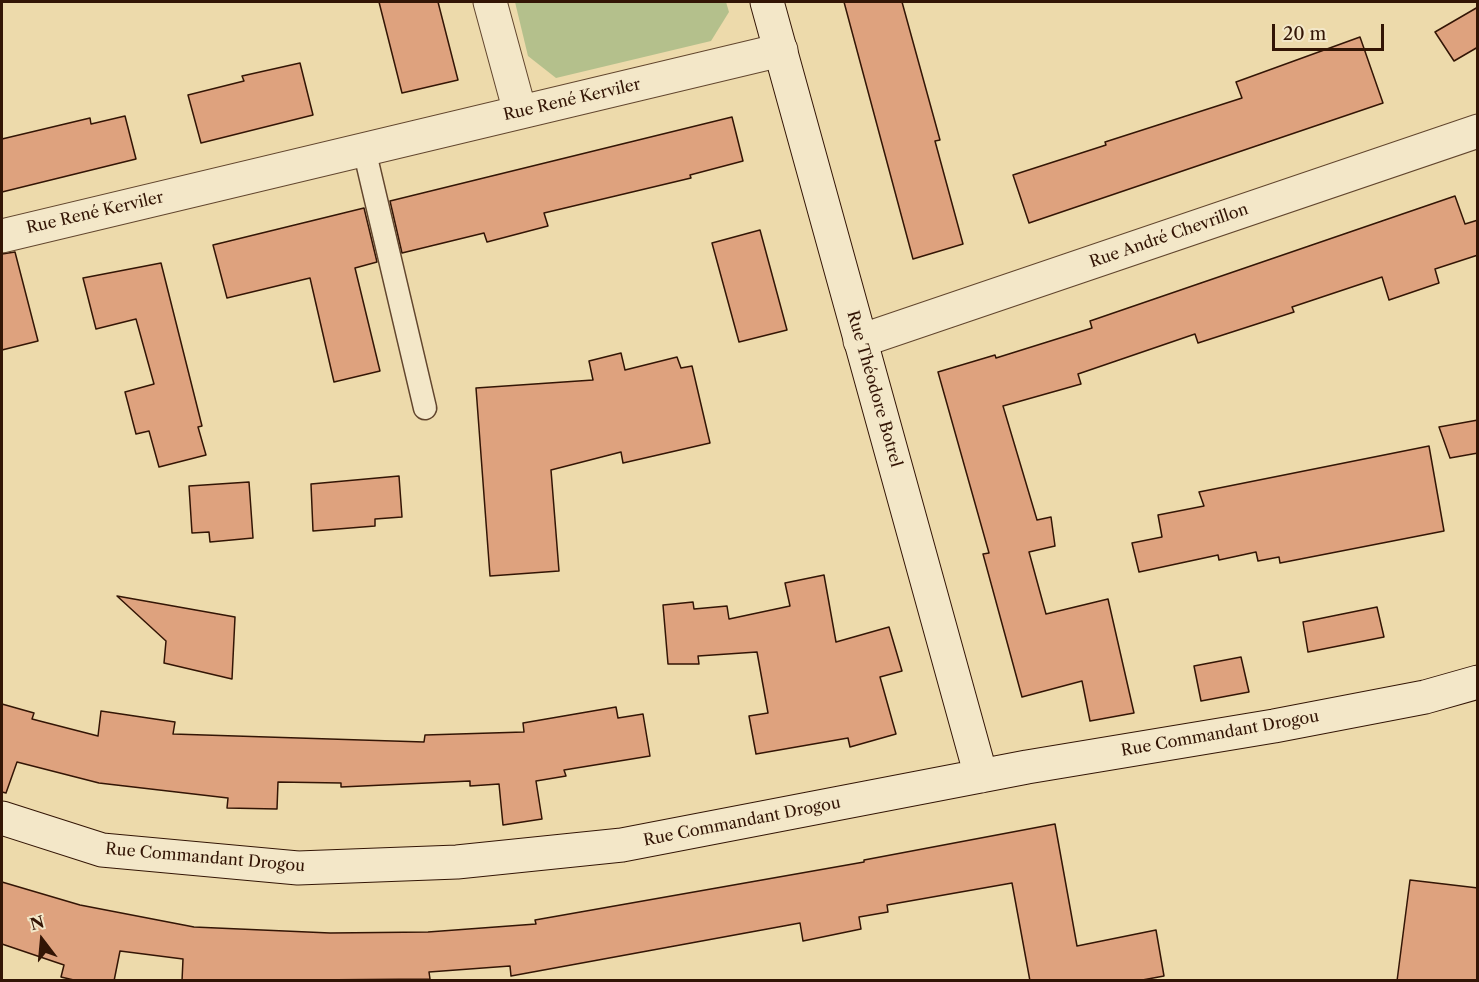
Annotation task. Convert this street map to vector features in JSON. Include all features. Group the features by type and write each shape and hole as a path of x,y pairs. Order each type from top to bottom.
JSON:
{"street":[{"path":"490,2 520,112"},
{"name":"Rue Théodore Botrel","path":"767,2 981,776"},
{"name":"Rue René Kerviler","path":"2,236 781,50"},
{"name":"Rue André Chevrillon","path":"860,341 1478,131"},
{"name":"Rue Commandant Drogou","path":"2,818 102,850 298,868 457,862 622,845 981,776 1274,726 1425,697 1478,682"}],"lane":[{"path":"364,149 425,408"}],"green space":[{"path":"515,2 726,2 729,12 711,41 556,78 528,56"}],"building":[{"path":"379,2 438,2 458,80 402,93"},
{"path":"844,2 902,2 940,140 935,141 963,244 913,259"},
{"path":"1478,7 1478,47 1454,61 1435,32"},
{"path":"1360,37 1383,103 1029,223 1013,175 1106,145 1105,142 1242,98 1236,82"},
{"path":"300,63 313,115 201,143 188,95 244,81 242,76"},
{"path":"125,116 136,159 2,192 2,139 90,118 91,124"},
{"path":"732,117 743,161 690,175 691,178 544,213 548,226 487,242 484,233 402,253 390,201"},
{"path":"1455,196 1465,224 1478,220 1478,255 1435,269 1439,283 1389,300 1382,277 1292,307 1294,312 1198,343 1195,334 1078,374 1081,384 1003,406 1037,520 1051,517 1055,546 1029,552 1046,614 1108,599 1134,713 1090,721 1082,681 1022,697 983,554 989,553 938,372 995,355 996,358 1092,328 1090,321"},
{"path":"364,208 377,262 355,268 380,371 334,382 310,278 227,298 213,245"},
{"path":"760,230 787,330 739,342 712,243"},
{"path":"15,252 38,341 2,350 2,254"},
{"path":"161,263 202,426 198,427 206,455 159,467 149,431 136,434 125,392 154,384 136,319 96,329 83,278"},
{"path":"621,353 625,370 677,357 681,368 692,366 710,443 623,463 621,452 551,470 559,571 490,576 476,388 593,380 589,361"},
{"path":"1478,420 1478,453 1450,458 1439,427"},
{"path":"1429,446 1444,531 1280,563 1279,557 1258,561 1256,552 1219,560 1218,555 1139,572 1132,543 1162,537 1158,515 1204,506 1199,492"},
{"path":"399,476 402,517 375,519 375,526 313,531 311,484"},
{"path":"249,482 253,538 210,542 209,532 192,533 189,486"},
{"path":"824,575 836,642 889,627 902,671 880,677 896,734 850,747 848,738 756,754 749,716 768,713 757,652 698,656 699,664 668,664 663,605 693,602 694,609 727,606 729,619 790,606 785,583"},
{"path":"117,596 235,617 232,679 164,663 166,641"},
{"path":"1377,607 1384,637 1308,652 1303,622"},
{"path":"1241,657 1249,692 1201,701 1194,666"},
{"path":"2,704 34,713 32,719 98,736 101,711 175,722 173,734 424,742 425,735 524,732 523,723 616,707 618,718 643,714 650,756 564,770 566,776 536,781 542,819 503,825 499,784 470,786 470,781 341,787 341,783 278,782 277,809 227,808 228,798 99,783 17,762 6,793 2,792"},
{"path":"1055,824 1077,946 1156,930 1164,976 1137,981 1030,981 1012,883 887,905 888,912 859,917 861,929 803,941 800,923 511,976 510,966 429,972 430,979 182,981 183,959 120,951 114,981 78,981 61,977 64,965 2,944 2,882 80,905 194,927 330,933 428,932 536,924 535,920 864,862 864,860"},
{"path":"1410,880 1478,888 1478,981 1397,981"}]}
